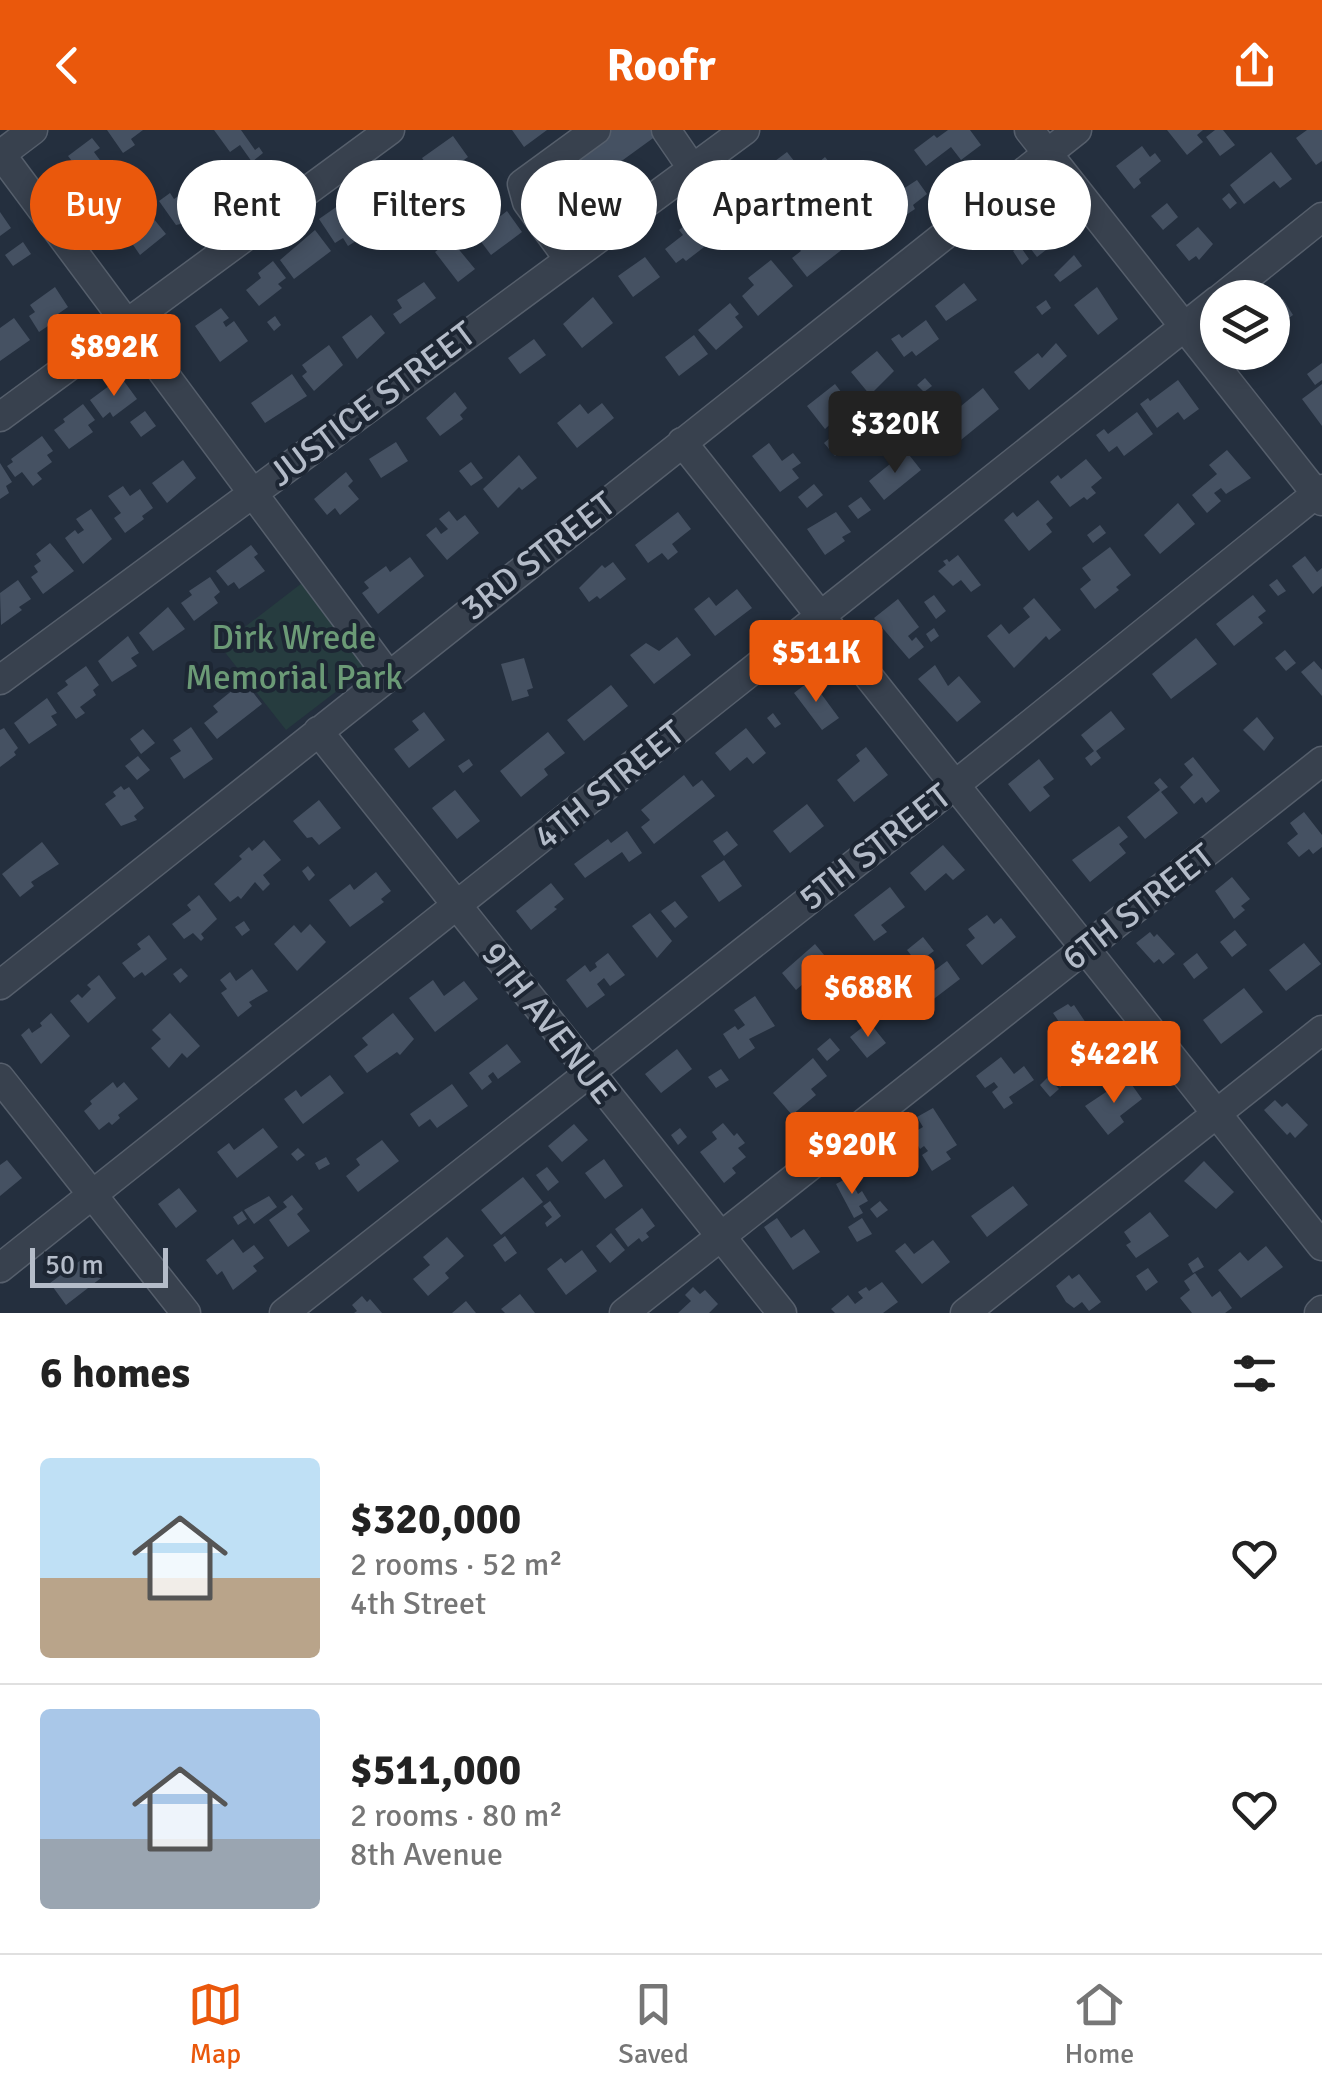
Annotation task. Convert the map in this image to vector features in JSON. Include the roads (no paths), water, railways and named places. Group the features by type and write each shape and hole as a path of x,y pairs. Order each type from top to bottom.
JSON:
{"street":[{"path":"33,130 0,154 388,675"},
{"path":"0,417 390,130"},
{"path":"568,258 527,202 522,184 596,130"},
{"path":"666,130 687,160"},
{"name":"JUSTICE STREET","path":"703,160 745,130"},
{"path":"1029,130 1320,495"},
{"name":"3RD STREET","path":"0,985 1077,130"},
{"name":"JUSTICE STREET","path":"0,680 677,179"},
{"name":"4TH STREET","path":"1243,280 1322,217"},
{"name":"4TH STREET","path":"0,1268 1200,314"},
{"path":"682,442 1322,1246"},
{"name":"5TH STREET","path":"284,1313 1320,495"},
{"name":"9TH AVENUE","path":"318,731 782,1313"},
{"name":"6TH STREET","path":"624,1313 1322,761"},
{"path":"965,1313 1322,1030"},
{"path":"0,1078 186,1313"}],"park label":[{"name":"Dirk Wrede Memorial Park","path":"294,657"}]}
